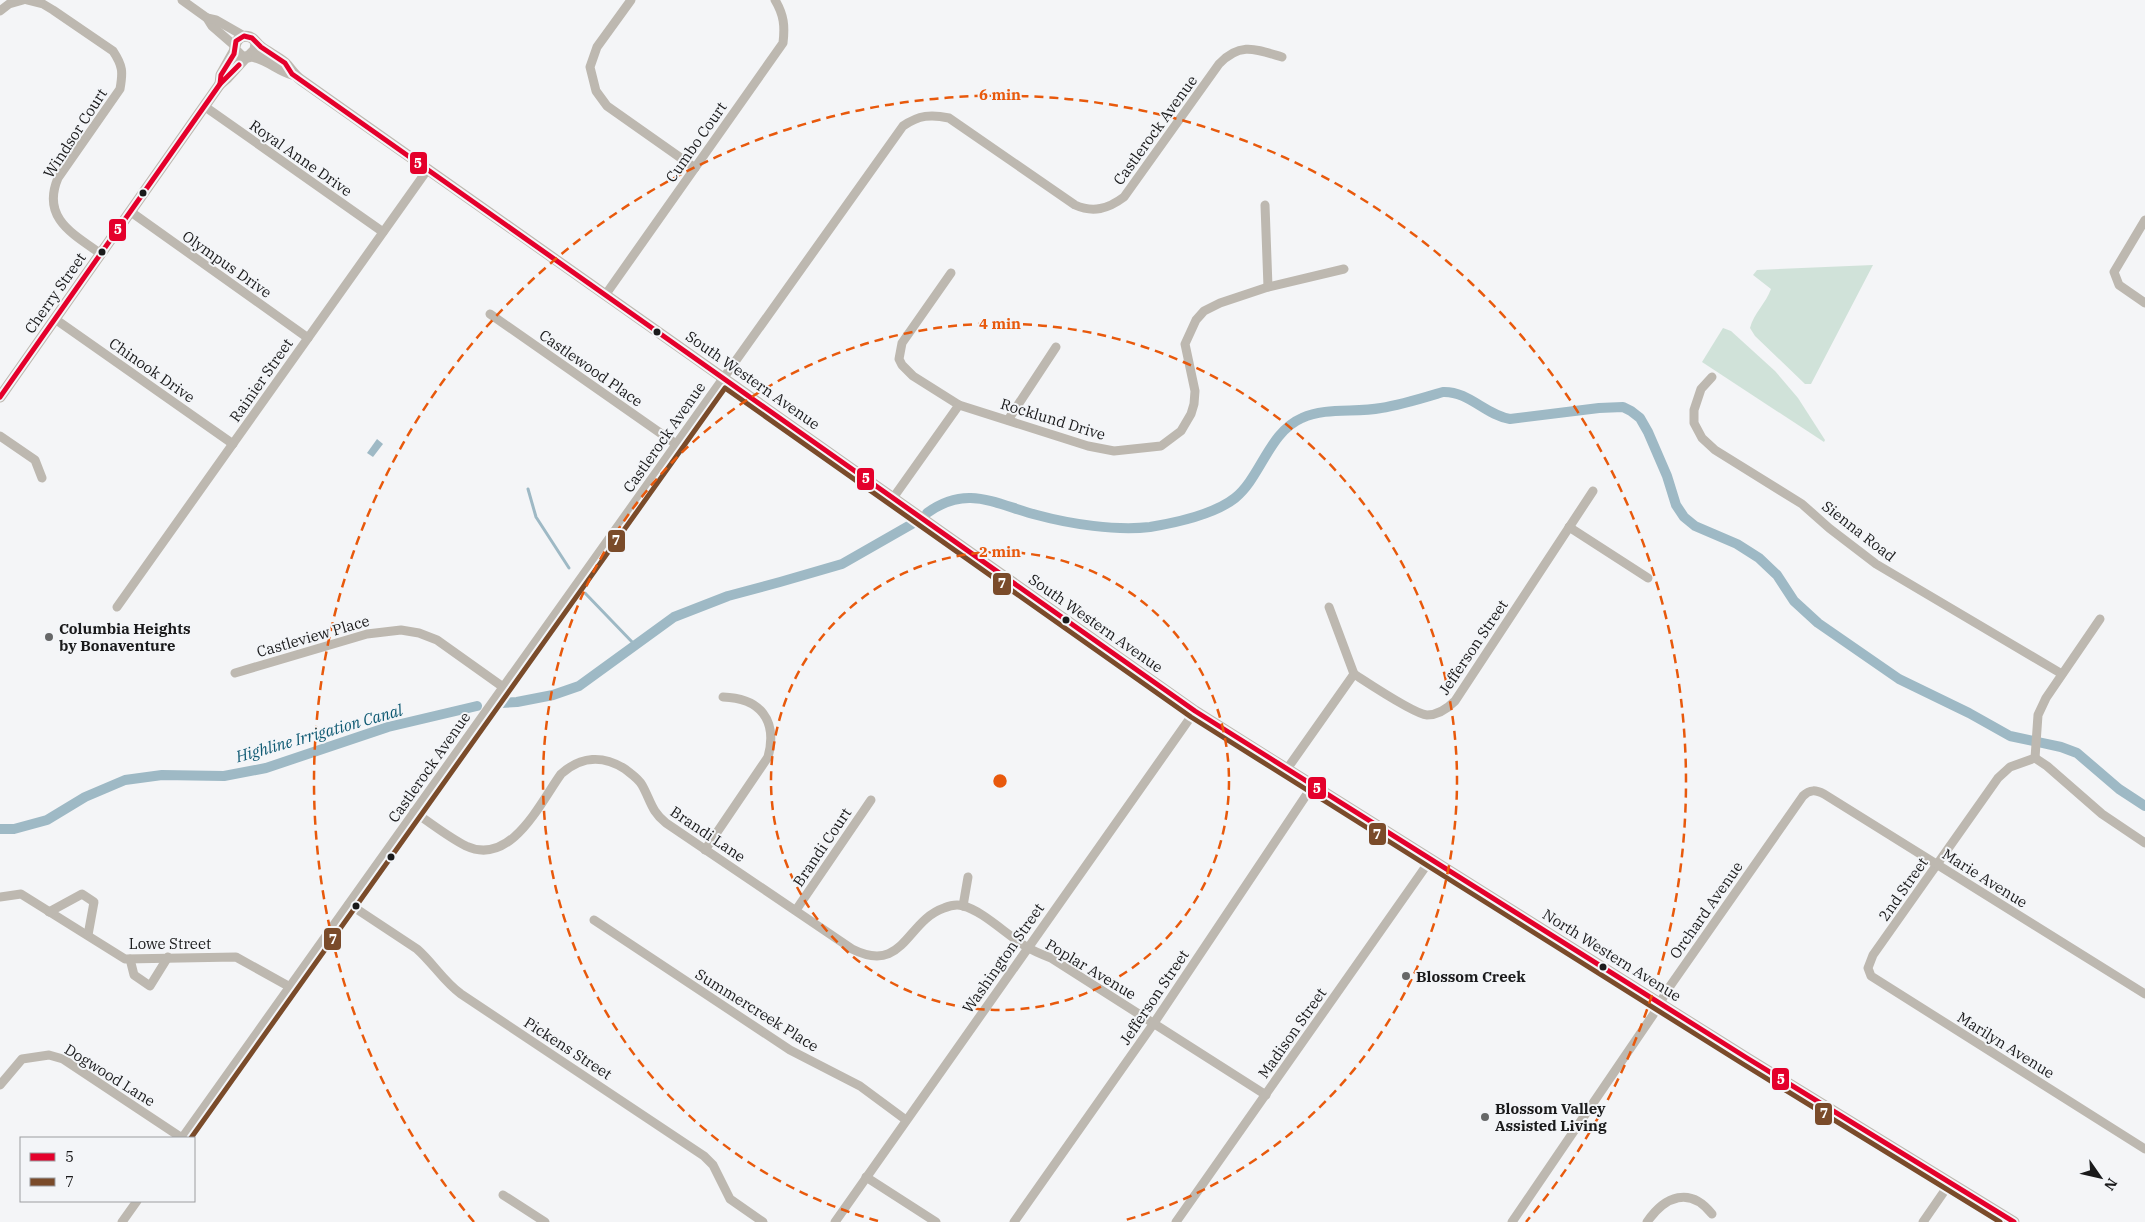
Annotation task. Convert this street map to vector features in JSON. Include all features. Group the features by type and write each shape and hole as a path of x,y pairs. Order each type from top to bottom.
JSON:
{"main road":[{"path":"244,36 252,38 256,43 255,50 248,57 235,48 236,41 244,36"},
{"name":"South Western Avenue","path":"256,43 285,64 292,74 1195,711"},
{"name":"Cherry Street","path":"220,84 221,75 235,48"},
{"name":"Cherry Street","path":"0,397 220,84 248,57"},
{"name":"South Western Avenue","path":"248,57 260,58 280,71 292,74"},
{"name":"North Western Avenue","path":"1195,711 2014,1222"}],"street":[{"name":"Windsor Court","path":"0,11 8,4 25,0 43,4 113,51 120,61 123,74 120,89 58,178 54,192 55,210 62,224 101,254"},
{"path":"182,0 207,18 212,26 235,48"},
{"path":"631,0 597,47 590,67 596,91 607,106 695,168"},
{"name":"Cumbo Court","path":"606,294 783,42 785,26 781,10 775,0"},
{"path":"207,18 216,20 244,36"},
{"name":"Castlerock Avenue","path":"183,1137 903,126 913,119 924,115 937,115 949,118 1075,205 1097,210 1116,204 1124,197 1218,64 1226,57 1244,49 1254,49 1282,57"},
{"name":"Royal Anne Drive","path":"204,106 383,232"},
{"name":"Rainier Street","path":"117,607 428,169"},
{"path":"1266,205 1268,287"},
{"name":"Olympus Drive","path":"131,212 308,338"},
{"path":"2145,220 2115,268 2114,276 2119,285 2145,303"},
{"name":"Rocklund Drive","path":"951,273 902,343 899,359 902,365 913,376 959,405 1088,446 1114,451 1161,446 1181,431 1187,423 1194,404 1195,391 1185,344 1196,320 1204,311 1212,306 1268,287 1344,269"},
{"name":"Castlewood Place","path":"490,314 676,444"},
{"name":"Chinook Drive","path":"55,319 233,444"},
{"path":"1008,420 1056,348"},
{"name":"Sienna Road","path":"1712,378 1701,389 1694,410 1694,423 1702,438 1715,450 1802,504 1829,528 1876,564 2062,674"},
{"path":"893,498 959,405"},
{"path":"0,436 35,460 42,478"},
{"name":"Jefferson Street","path":"1354,674 1421,714 1439,713 1449,707 1455,701 1593,491"},
{"path":"1569,527 1648,578"},
{"path":"1287,769 1354,674 1330,607"},
{"path":"2100,619 2046,698 2038,715 2035,758 2047,766 2102,814 2145,843"},
{"name":"Castleview Place","path":"235,673 367,634 401,630 419,633 437,640 503,687"},
{"path":"705,850 768,757 772,745 772,733 768,722 758,708 741,698 723,697"},
{"name":"Washington Street","path":"835,1222 1195,711"},
{"name":"2nd Street","path":"1872,956 1988,790 2010,767 2035,758"},
{"name":"Brandi Lane","path":"414,812 467,846 484,850 500,848 518,834 561,774 584,760 599,759 614,763 633,775 642,785 658,816 852,949 866,955 874,956 897,949 910,938 923,920 933,912 950,906 963,906"},
{"name":"Jefferson Street","path":"1014,1222 1154,1023 1313,785"},
{"name":"Marie Avenue","path":"1809,791 1816,790 1824,794 2145,994"},
{"name":"Orchard Avenue","path":"1512,1222 1668,989 1803,796 1809,791"},
{"name":"Brandi Court","path":"796,910 871,800"},
{"name":"Madison Street","path":"1176,1222 1431,859"},
{"path":"968,877 963,906 1027,948"},
{"name":"Lowe Street","path":"0,897 21,894 125,959 236,957 290,987"},
{"path":"49,912 82,894 94,902 88,935"},
{"name":"Pickens Street","path":"349,904 417,949 450,986 461,994 704,1156 716,1171 730,1199 764,1222"},
{"name":"Summercreek Place","path":"594,920 790,1050 860,1086 906,1120"},
{"name":"Poplar Avenue","path":"1027,948 1051,958 1266,1095"},
{"name":"Marilyn Avenue","path":"1872,956 1868,968 1871,976 2145,1149"},
{"path":"130,959 134,976 150,986 168,957"},
{"name":"Dogwood Lane","path":"0,1085 22,1059 49,1055 63,1059 180,1137"},
{"path":"866,1177 936,1222"},
{"path":"1923,1222 1950,1183"},
{"path":"503,1195 545,1222"},
{"path":"1647,1222 1663,1203 1682,1197 1698,1200 1712,1214"},
{"path":"122,1222 136,1202"}],"green space":[{"path":"1873,265 1811,384 1805,384 1755,336 1750,328 1771,289 1753,275 1757,270"},
{"path":"1723,328 1731,331 1775,371 1798,398 1825,440 1824,442 1702,362"}],"water":[{"path":"377,439 383,444 373,457 367,453"}],"waterway":[{"name":"Highline Irrigation Canal","path":"927,513 941,504 968,498 994,502 1037,515 1078,524 1123,528 1150,527 1206,513 1227,504 1252,479 1281,433 1302,418 1321,412 1381,408 1443,392 1461,395 1501,417 1510,419 1599,408 1623,407 1640,418 1648,432 1667,476 1676,505 1684,517 1695,526 1737,544 1759,558 1777,575 1794,601 1818,623 1899,679 1969,713 2010,736 2061,747 2077,753 2119,789 2145,806"},
{"path":"528,489 536,517 569,568"},
{"name":"Highline Irrigation Canal","path":"501,703 553,695 579,686 674,617 728,596 842,564 912,524"},
{"path":"584,592 635,645"},
{"name":"Highline Irrigation Canal","path":"0,829 14,829 47,820 85,797 125,780 162,775 224,776 266,768 388,727 477,706"}],"transit line":[{"name":"5","path":"220,84 221,75 234,54 236,41 244,36 252,38 261,47 285,63 292,74 1195,711 1747,1058 2014,1222"},
{"name":"5","path":"0,397 220,84 239,65"},
{"name":"7","path":"192,1137 725,388 1191,717 1743,1064 2000,1222"}],"place":[{"name":"Columbia Heights by Bonaventure","path":"49,637"},
{"name":"Blossom Creek","path":"1406,976"},
{"name":"Blossom Valley Assisted Living","path":"1485,1117"}]}
